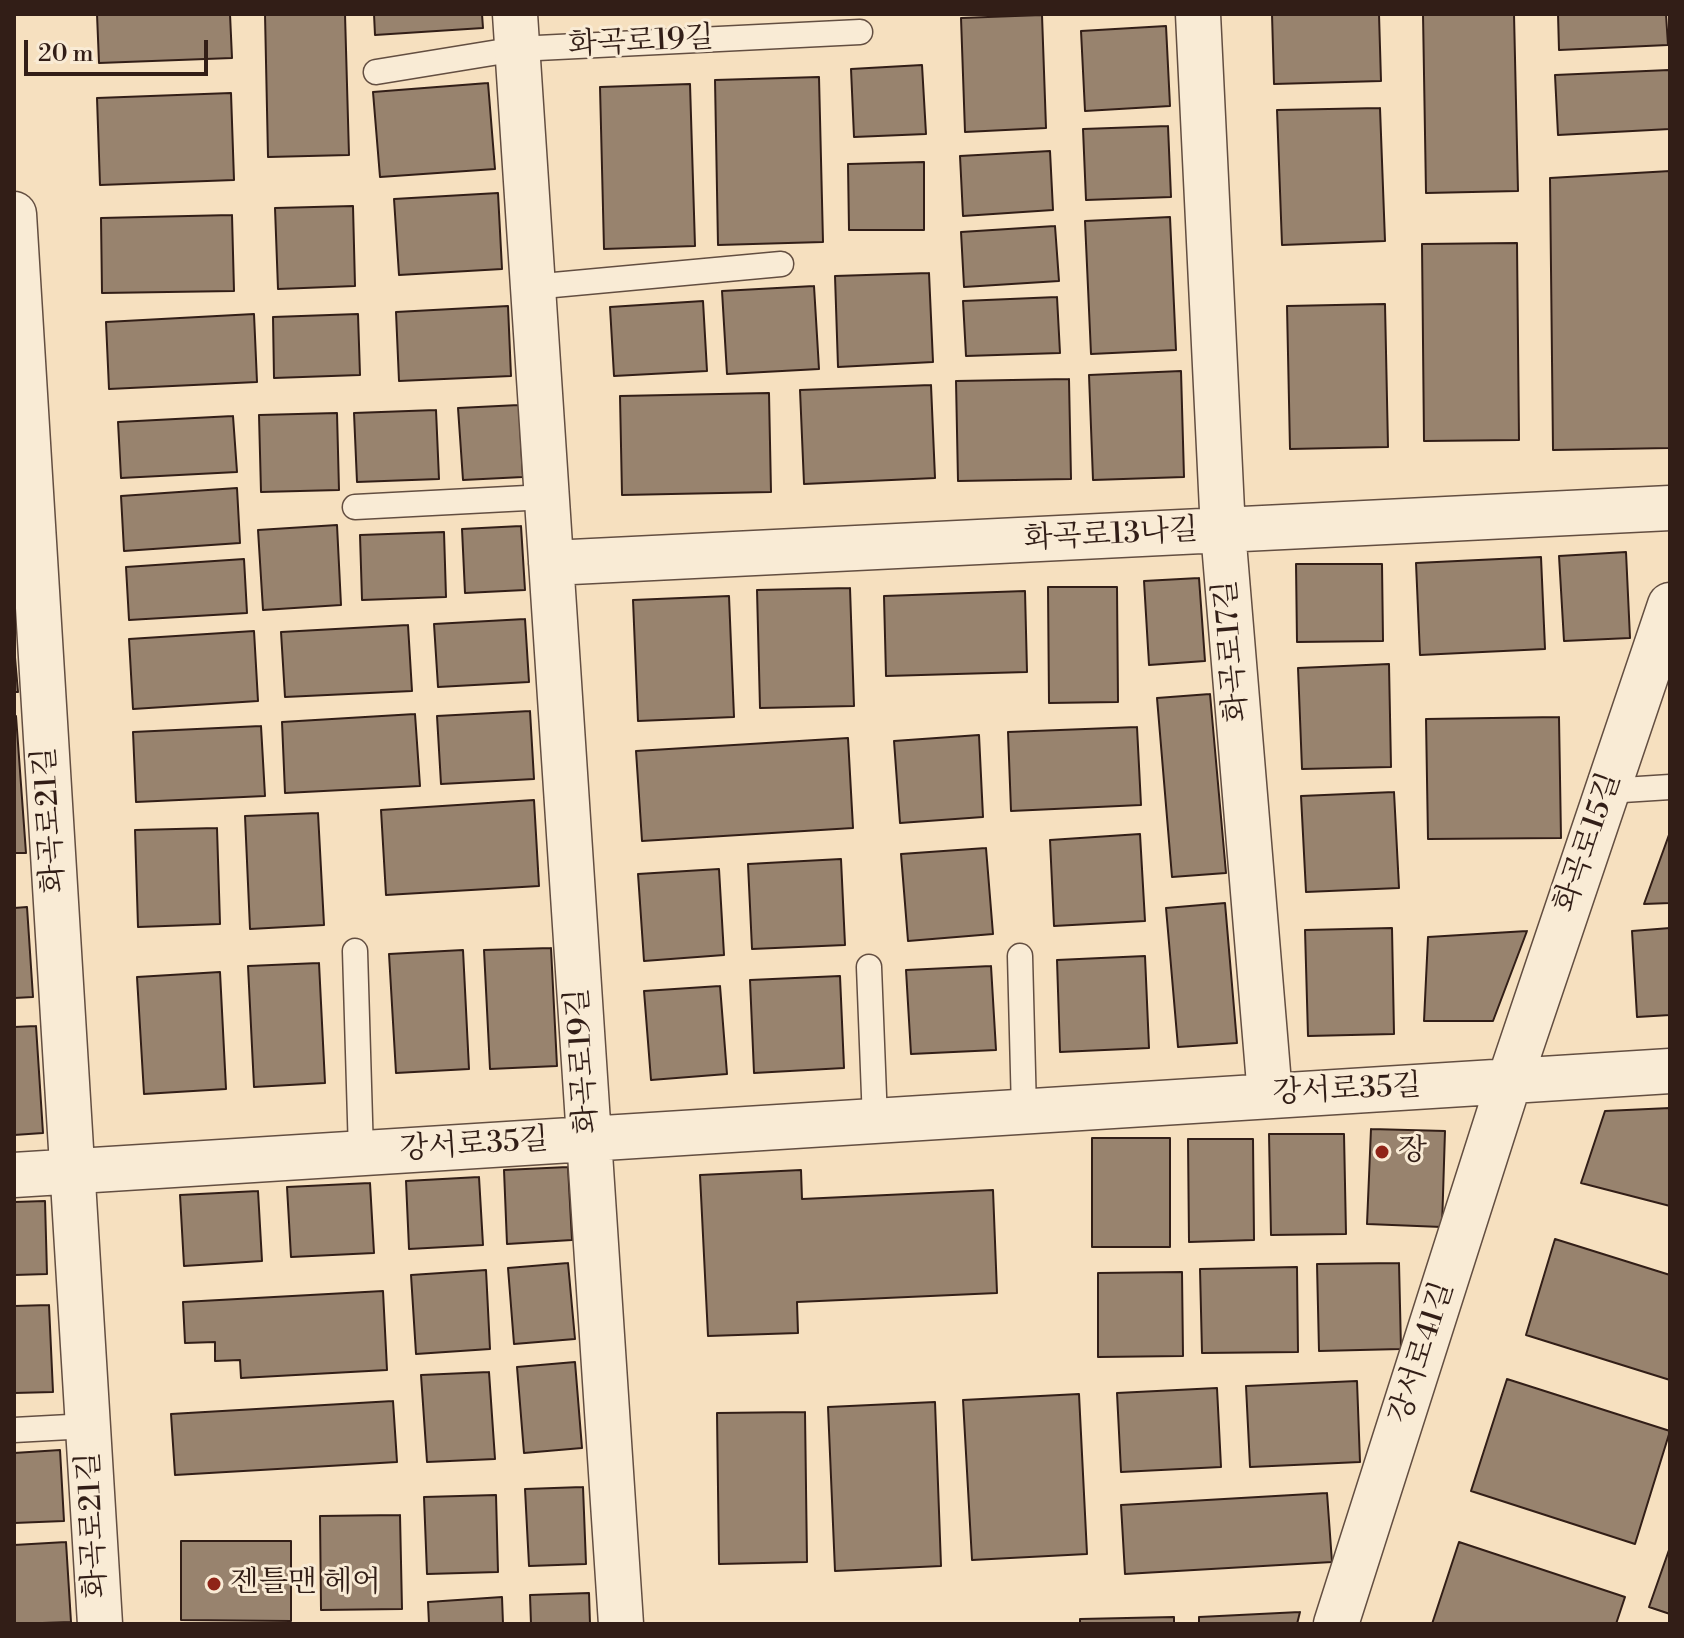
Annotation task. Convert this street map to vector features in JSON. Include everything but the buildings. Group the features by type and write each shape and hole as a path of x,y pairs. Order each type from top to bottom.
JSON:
{"street":[{"name":"화곡로17길","path":"1198,14 1223,531 1270,1096"},
{"name":"화곡로19길","path":"516,32 621,1624"},
{"name":"화곡로21길","path":"14,214 100,1624"},
{"name":"화곡로13나길","path":"551,563 1670,508"},
{"name":"화곡로15길","path":"1509,1082 1670,605"},
{"name":"강서로35길","path":"14,1175 1670,1071"},
{"name":"강서로41길","path":"1336,1624 1509,1082"}],"lane":[{"name":"화곡로19길","path":"376,72 516,32 860,32"},
{"path":"532,287 781,264"},
{"path":"355,507 546,497"},
{"path":"1607,791 1670,787"},
{"name":"강서로35길","path":"355,951 361,1153"},
{"path":"1020,956 1024,1111"},
{"path":"869,967 875,1121"},
{"name":"화곡로21길","path":"14,1430 88,1426"}],"place":[{"name":"장","path":"1382,1152"},
{"name":"젠틀맨 헤어","path":"214,1584"}]}
